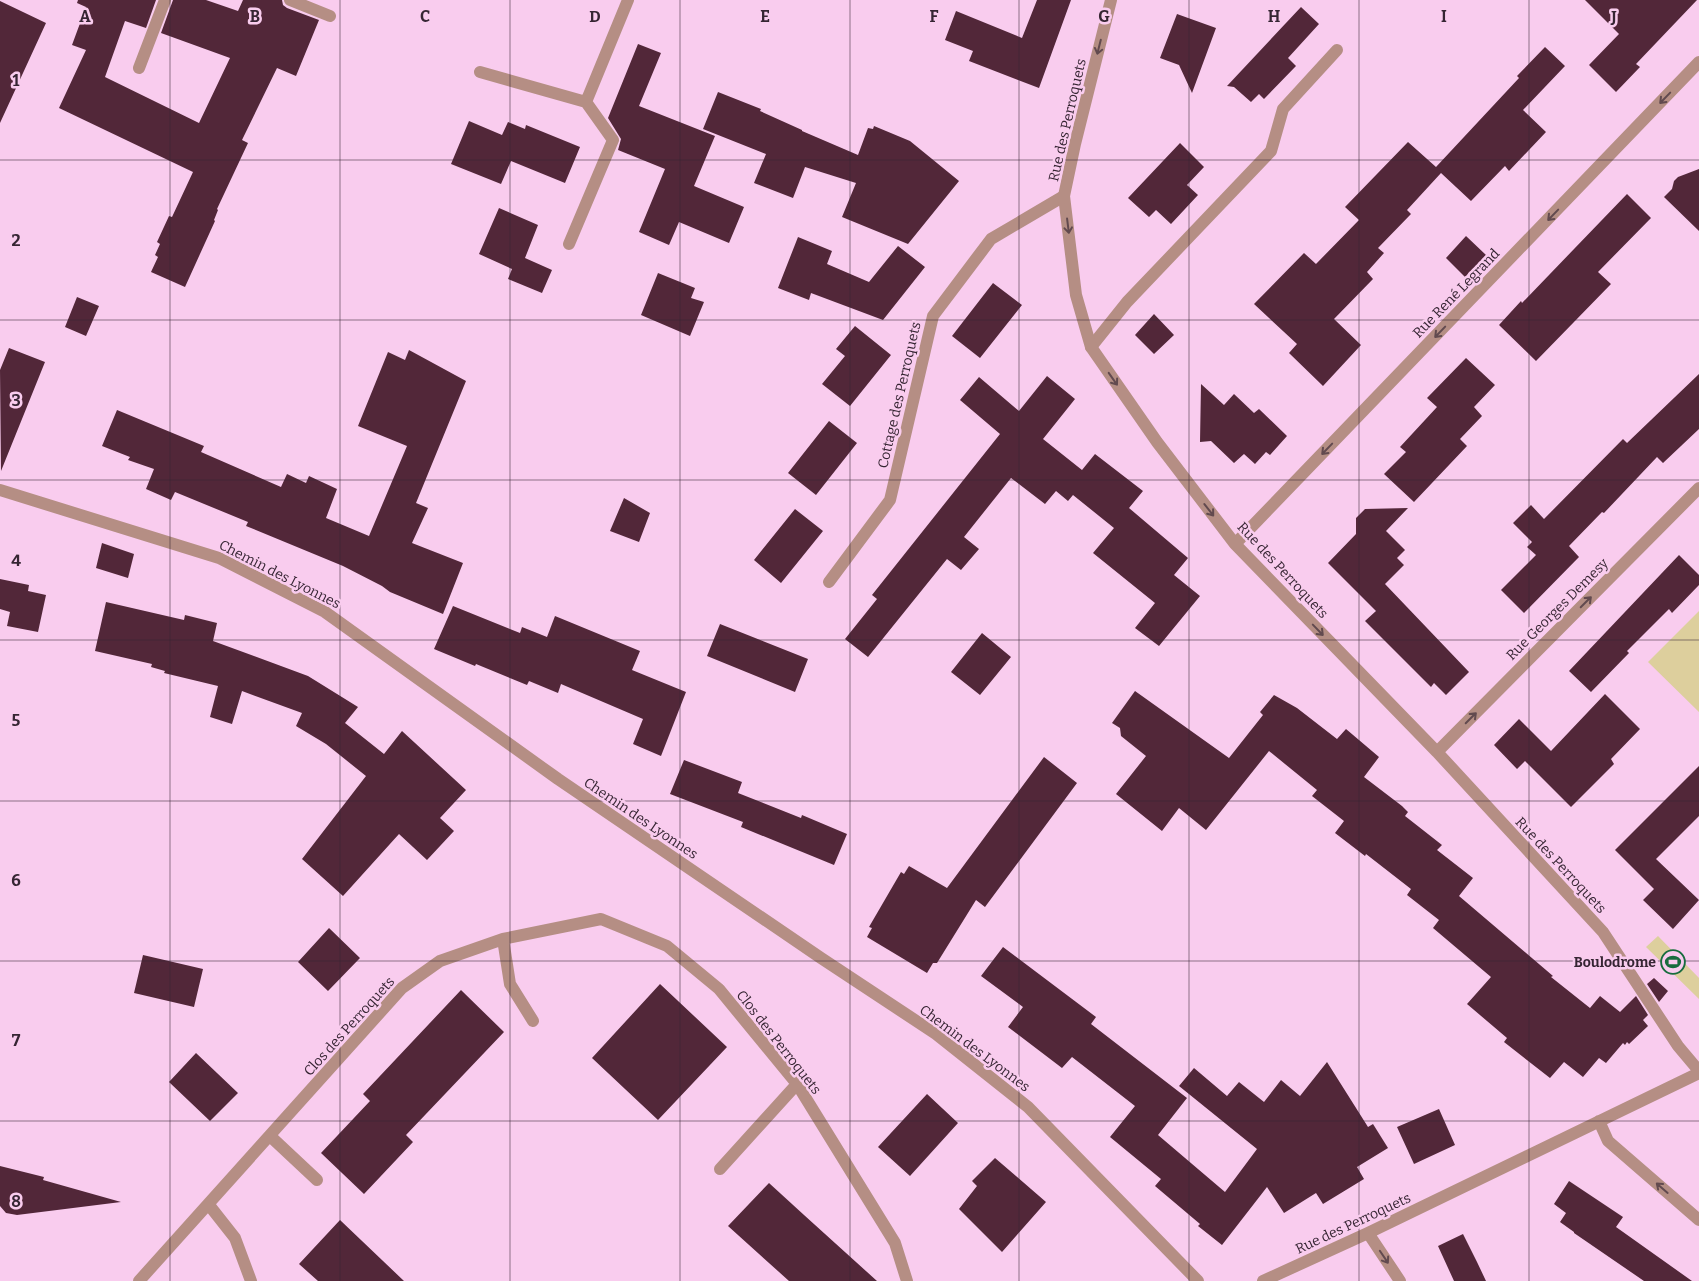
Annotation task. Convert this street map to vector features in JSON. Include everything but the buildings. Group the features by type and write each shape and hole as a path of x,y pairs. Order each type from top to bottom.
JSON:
{"street":[{"path":"139,68 165,0"},
{"path":"290,0 330,16"},
{"path":"586,102 628,0"},
{"name":"Rue des Perroquets","path":"1111,0 1064,196 1076,295 1091,347 1157,442 1235,544 1437,752 1603,932 1678,1046 1699,1072 1368,1233 1263,1281"},
{"path":"1091,347 1127,302 1271,150 1283,109 1337,50"},
{"name":"Rue René Legrand","path":"1235,544 1699,62"},
{"path":"480,72 586,102 613,140 569,244"},
{"name":"Cottage des Perroquets","path":"830,582 890,500 933,316 991,239 1064,196"},
{"name":"Rue Georges Demesy","path":"1437,752 1699,488"},
{"name":"Chemin des Lyonnes","path":"0,490 219,558 325,612 558,779 936,1034 1028,1107 1198,1281"},
{"name":"Clos des Perroquets","path":"139,1281 402,988 440,961 502,939 601,919 667,946 719,989 797,1084 895,1244 907,1281"},
{"path":"502,939 510,984 534,1021"},
{"path":"720,1169 797,1084"},
{"path":"1599,1120 1608,1141 1699,1220"},
{"path":"270,1136 317,1180"},
{"path":"208,1205 235,1238 251,1281"},
{"path":"1368,1233 1400,1281"}],"shaded area":[{"path":"1699,611 1699,712 1648,662"},
{"name":"Boulodrome","path":"1658,936 1699,978 1699,999 1646,947"}],"place":[{"name":"Boulodrome","path":"1673,962"}]}
